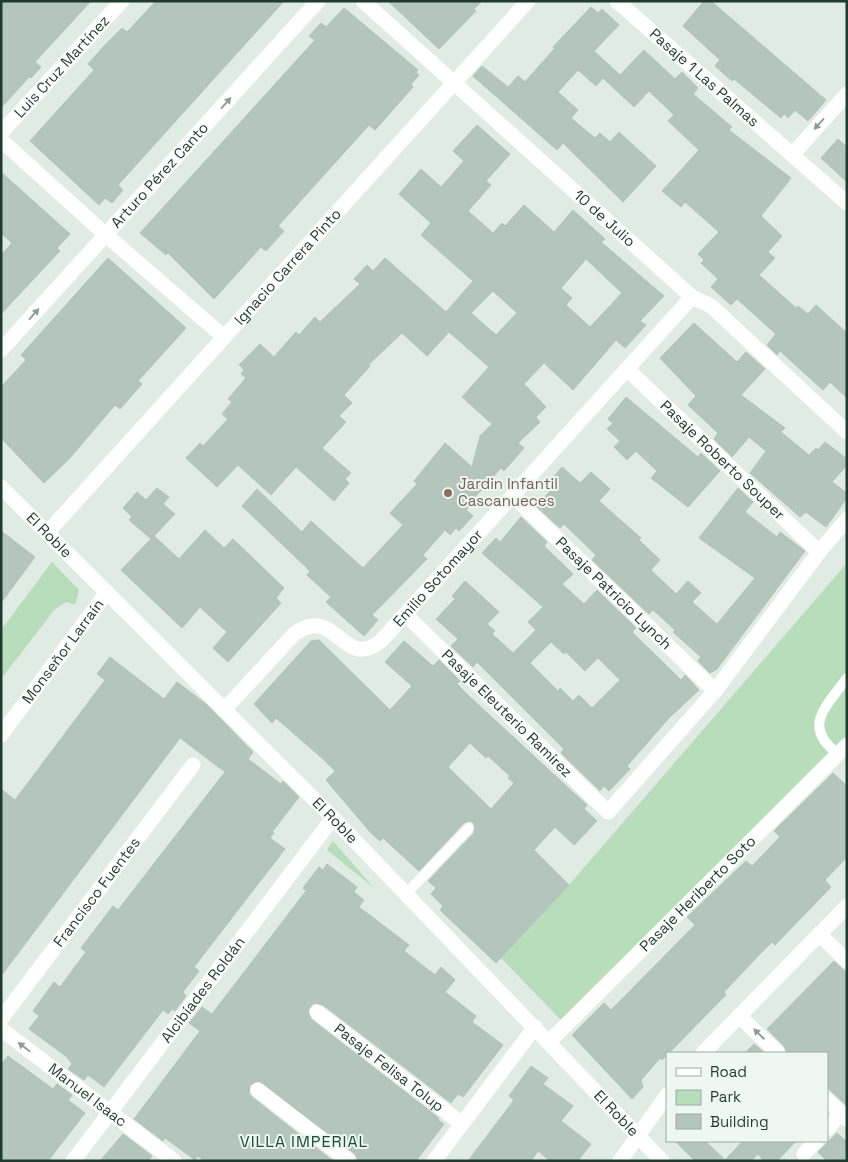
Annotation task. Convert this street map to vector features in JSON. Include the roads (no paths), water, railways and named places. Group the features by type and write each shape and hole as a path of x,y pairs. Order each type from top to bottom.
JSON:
{"street":[{"name":"Luis Cruz Martínez","path":"1,133 122,1"},
{"name":"Arturo Pérez Canto","path":"1,350 318,1"},
{"name":"10 de Julio","path":"363,1 692,298 711,306 847,432"},
{"name":"Ignacio Carrera Pinto","path":"48,533 528,1"},
{"name":"Pasaje 1 Las Palmas","path":"617,1 847,204"},
{"path":"792,155 847,94"},
{"path":"1,140 106,235 224,337"},
{"name":"Emilio Sotomayor","path":"224,710 295,633 305,626 321,625 349,646 358,650 374,646 406,615 692,298"},
{"name":"Pasaje Roberto Souper","path":"627,369 819,552"},
{"name":"El Roble","path":"1,487 333,818 662,1161"},
{"name":"Pasaje Patricio Lynch","path":"512,496 715,691"},
{"path":"715,691 819,552 847,519"},
{"name":"Monseñor Larraín","path":"1,734 107,592"},
{"name":"Pasaje Eleuterio Ramírez","path":"406,615 608,812 715,691"},
{"name":"Pasaje Heriberto Soto","path":"549,1042 844,754"},
{"name":"Francisco Fuentes","path":"1,1019 193,765"},
{"name":"Alcibíades Roldán","path":"73,1161 333,818"},
{"path":"704,1052 847,906"},
{"path":"819,934 847,961"},
{"name":"Pasaje Felisa Tolup","path":"317,1012 462,1124"},
{"path":"739,1016 777,1052"},
{"path":"434,1161 535,1027"},
{"name":"Manuel Isaac","path":"1,1030 174,1161"},
{"path":"258,1090 350,1161"},
{"path":"620,1161 666,1096"},
{"path":"828,1101 844,1116 828,1128"},
{"path":"804,1154 815,1142"}],"lane":[{"path":"844,754 826,745 819,733 819,718 847,678"},
{"path":"406,894 469,828"}],"place":[{"name":"Jardin Infantil Cascanueces","path":"448,493"}],"district":[{"name":"VILLA IMPERIAL","path":"304,1141"}]}
